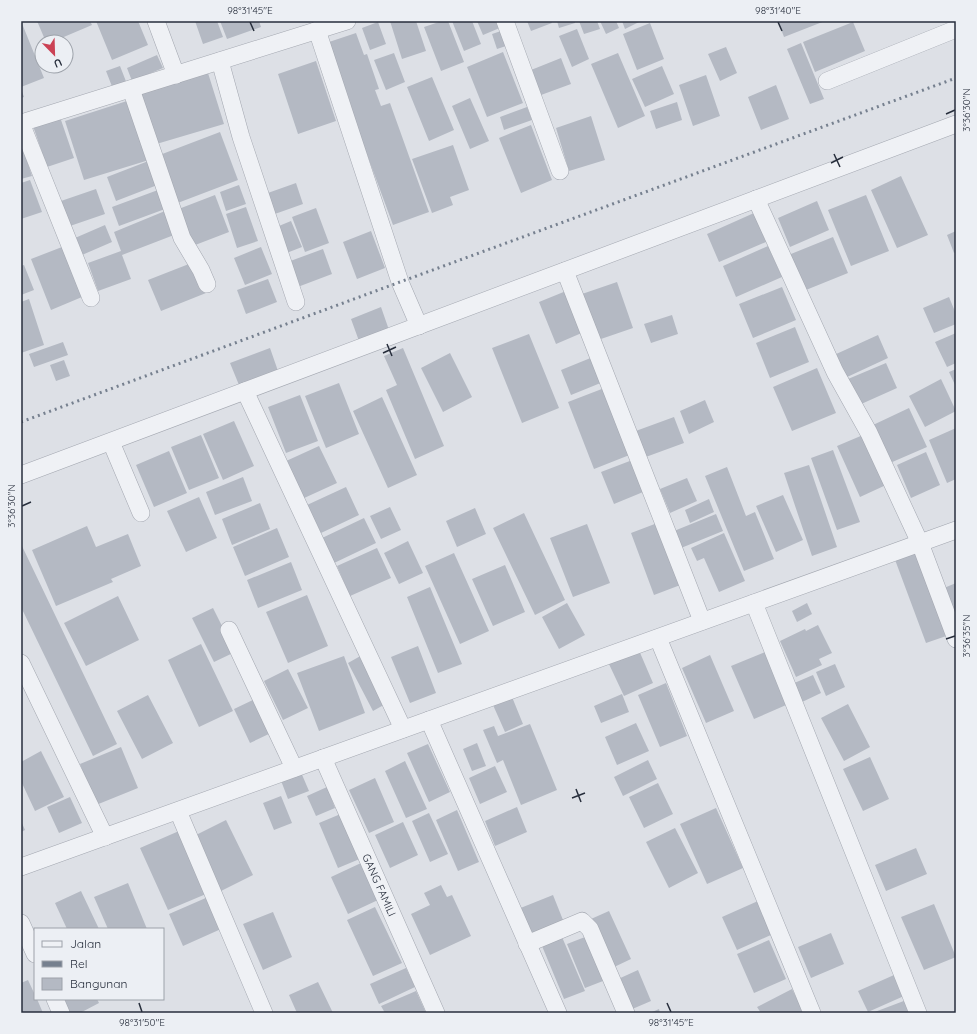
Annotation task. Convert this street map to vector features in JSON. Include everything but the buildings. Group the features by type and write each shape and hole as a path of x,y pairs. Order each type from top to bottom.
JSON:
{"street":[{"path":"156,21 176,75"},
{"path":"91,298 21,123 347,21"},
{"path":"505,21 560,171"},
{"path":"827,81 956,29"},
{"path":"317,30 400,282 419,326"},
{"path":"220,61 241,136 296,302"},
{"path":"131,89 182,238 207,284"},
{"path":"21,475 956,124"},
{"path":"756,200 835,372 869,433 920,543 956,639"},
{"path":"565,271 702,622"},
{"path":"245,391 403,729"},
{"path":"111,442 141,513"},
{"path":"21,867 956,530"},
{"path":"754,603 918,1013"},
{"path":"229,630 294,768"},
{"path":"658,638 812,1013"},
{"path":"21,663 105,837"},
{"path":"429,720 558,1013"},
{"name":"GANG FAMILI","path":"323,758 436,1013"},
{"path":"178,811 264,1013"},
{"path":"527,944 582,921 590,929 626,1013"},
{"path":"21,923 34,952"},
{"path":"55,1000 61,1013"}],"railway":[{"path":"21,422 956,78"}]}
